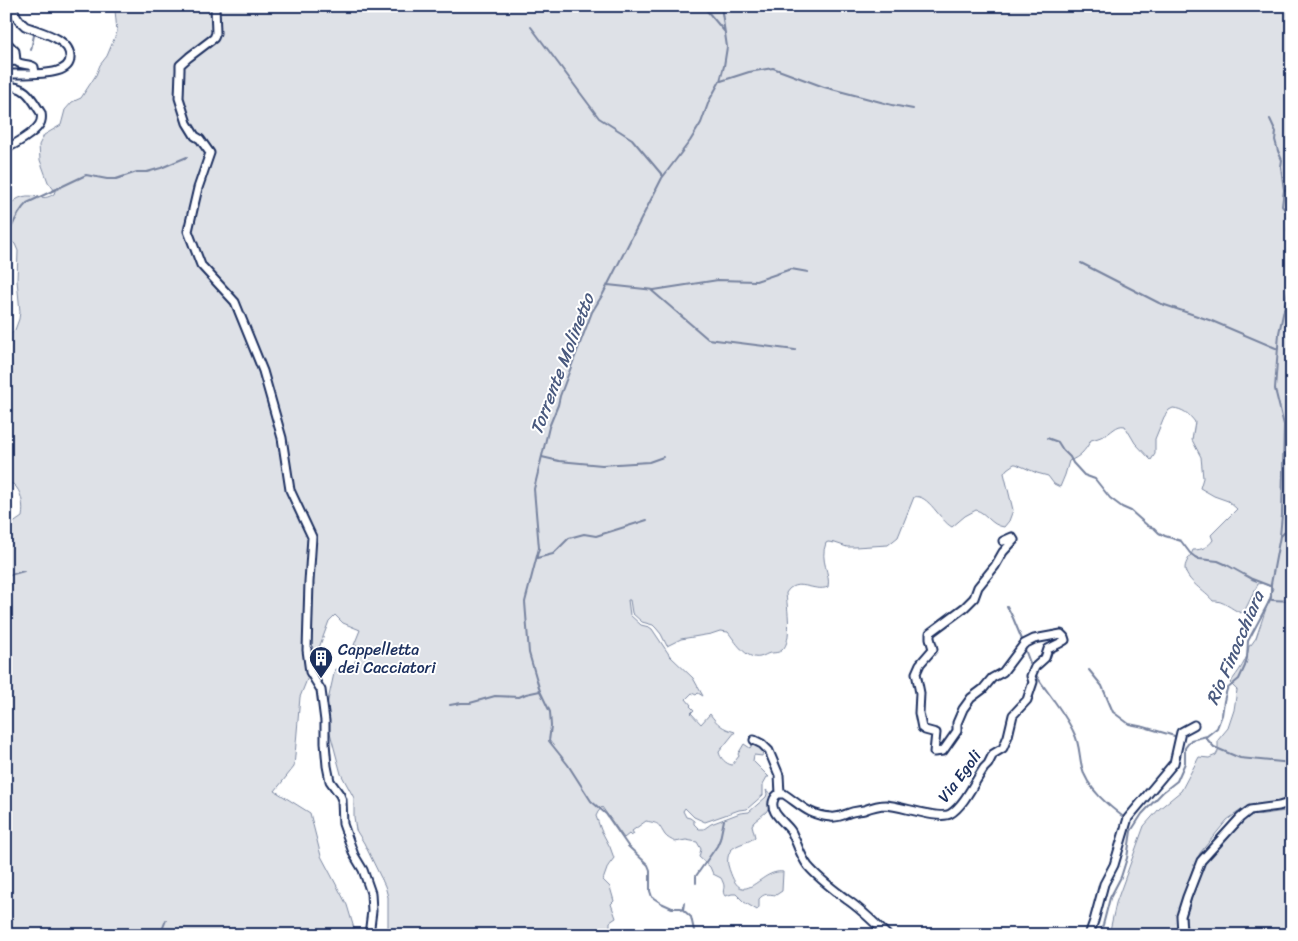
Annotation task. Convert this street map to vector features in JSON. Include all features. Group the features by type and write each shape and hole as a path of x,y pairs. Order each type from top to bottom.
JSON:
{"street":[{"path":"6,74 54,72 59,71 70,62 70,50 62,41 25,26 20,22 13,6"},
{"path":"215,6 216,33 214,38 180,65 179,98 187,122 195,136 200,138 210,153 198,188 188,231 201,265 235,302 263,371 282,438 290,490 312,537 307,650 310,672 321,690 325,721 327,766 330,781 342,800 343,824 371,893 372,911 369,935"},
{"path":"6,42 16,53 16,62"},
{"path":"6,62 32,65 35,73"},
{"path":"6,86 17,87 25,91 42,117 38,127 6,148"},
{"name":"Via Egoli","path":"780,794 788,797 805,810 832,817 879,805 899,807 938,816 949,814 959,806 993,754 1003,748 1013,715 1027,700 1033,682 1031,676 1035,667 1045,658 1048,649 1065,640 1061,634 1034,639 1024,644 1003,672 992,678 984,689 971,698 963,709 957,723 957,731 943,751 934,752 936,733 922,728 919,714 920,693 916,673 920,664 933,649 930,634 974,598 978,587 1014,540 1012,537 1003,541"},
{"path":"1089,935 1104,884 1114,865 1128,818 1174,763 1181,732 1194,725"},
{"path":"754,740 762,744 769,751 778,775 780,794 776,796 773,805 777,816 790,830 807,864 824,882 874,921 886,935"},
{"path":"1184,935 1182,932 1181,916 1186,897 1201,861 1240,818 1250,810 1292,802"}],"shaded area":[{"path":"116,6 1292,6 1292,799 1281,803 1244,808 1227,820 1200,853 1193,868 1177,921 1178,935 1109,935 1116,903 1144,826 1159,809 1181,791 1199,757 1209,758 1216,755 1218,751 1218,740 1228,728 1234,710 1237,690 1230,683 1245,661 1249,646 1256,638 1273,588 1262,583 1258,584 1246,608 1241,613 1224,603 1213,601 1188,577 1185,566 1193,550 1202,549 1209,545 1213,540 1211,535 1237,509 1228,501 1200,488 1203,478 1201,457 1192,440 1195,422 1186,412 1173,408 1164,417 1155,439 1155,454 1151,460 1135,443 1125,426 1122,426 1116,427 1106,435 1091,440 1082,453 1069,461 1060,487 1054,484 1048,476 1014,464 1004,473 1013,510 1009,521 1004,527 995,524 976,510 952,527 924,499 914,497 898,537 888,545 847,547 835,543 826,543 824,561 828,577 828,587 817,588 800,585 790,588 786,593 788,632 785,646 779,652 769,653 760,657 750,656 741,649 728,632 720,631 681,639 667,646 661,634 653,625 642,622 632,613 630,600 628,600 630,615 641,625 652,629 670,656 693,678 703,696 698,693 696,695 692,693 686,699 694,710 691,713 701,724 710,714 721,726 735,732 719,752 724,760 732,765 739,756 738,754 744,744 750,748 753,743 760,745 768,753 763,753 762,756 754,755 753,761 769,777 767,777 763,784 763,795 747,809 705,822 694,817 685,808 683,811 686,817 694,821 694,824 699,829 704,829 711,824 740,813 749,812 766,797 766,790 772,795 770,806 766,812 752,825 755,837 734,848 728,855 728,865 733,879 739,887 752,886 766,876 783,872 782,891 776,895 766,894 761,897 757,910 744,902 736,894 725,896 721,878 713,874 710,867 699,857 701,849 697,842 686,840 675,842 666,836 658,825 646,821 632,831 634,834 631,836 629,834 624,838 602,807 596,816 614,858 608,866 603,880 610,887 614,901 611,904 616,918 610,922 610,935 389,935 388,897 385,886 356,830 354,798 341,774 329,729 327,705 335,669 350,672 357,657 359,647 354,645 360,630 343,623 335,615 329,621 300,697 294,767 275,791 310,813 321,856 347,905 356,935 6,935 6,528 22,517 23,508 22,499 16,487 13,484 6,483 6,338 15,330 20,312 17,280 18,251 15,244 6,237 6,213 12,203 19,198 27,196 45,198 54,194 55,191 48,182 40,160 39,145 44,135 61,125 65,110 72,102 81,98 107,56 117,32"},
{"path":"1292,807 1292,935 1189,935 1186,916 1201,869 1211,854 1250,816 1285,811"}],"waterway":[{"path":"703,6 724,31"},
{"name":"Torrente Molinetto","path":"695,935 691,917 681,908 672,908 652,897 648,865 628,846 606,814 591,801 568,765 549,741 550,712 540,691 529,653 525,602 539,548 534,489 549,427 592,312 662,178 701,123 709,101 720,81 727,47 721,6"},
{"path":"531,27 599,118 632,139 663,176"},
{"path":"31,50 34,35"},
{"path":"721,81 749,72 773,68 824,87 913,109"},
{"path":"1270,119 1276,132 1275,140 1282,160 1284,190 1282,206 1291,217 1288,231 1292,233"},
{"path":"6,239 18,215 27,203 86,175 116,179 137,172 147,172 161,168 187,157"},
{"path":"1284,190 1292,190"},
{"path":"1081,263 1159,303 1212,321 1278,349"},
{"path":"608,285 654,290 718,280 756,281 791,269 808,272"},
{"name":"Rio Finocchiara","path":"1099,935 1110,898 1121,877 1127,858 1131,831 1142,814 1163,792 1177,781 1185,763 1185,748 1191,740 1207,736 1217,728 1222,715 1227,689 1239,679 1247,658 1248,641 1271,598 1271,584 1282,515 1284,425 1275,389 1279,333 1292,272"},
{"path":"651,290 708,339 795,350"},
{"path":"1047,438 1058,442 1084,475 1095,479 1110,498 1131,511 1148,526 1165,536 1181,541 1190,553 1199,559 1218,561 1270,586"},
{"path":"542,457 559,461 602,465 649,462 663,457"},
{"path":"537,558 553,554 569,538 584,534 596,536 647,520"},
{"path":"1281,536 1292,525"},
{"path":"6,576 24,571"},
{"path":"1272,600 1292,601"},
{"path":"1007,606 1023,642"},
{"path":"1024,647 1032,668"},
{"path":"1089,670 1102,686 1113,712 1129,724 1178,737"},
{"path":"1034,672 1065,717 1076,737 1082,767 1089,783 1106,803 1126,819"},
{"path":"450,705 470,703 495,696 519,697 540,691"},
{"path":"1206,738 1214,747 1240,758 1292,763"},
{"path":"696,883 696,876 717,846 724,820"},
{"name":"Torrente Molinetto","path":"683,910 684,903"},
{"path":"160,935 166,920"}],"place":[{"name":"Cappelletta dei Cacciatori","path":"321,679"}]}
